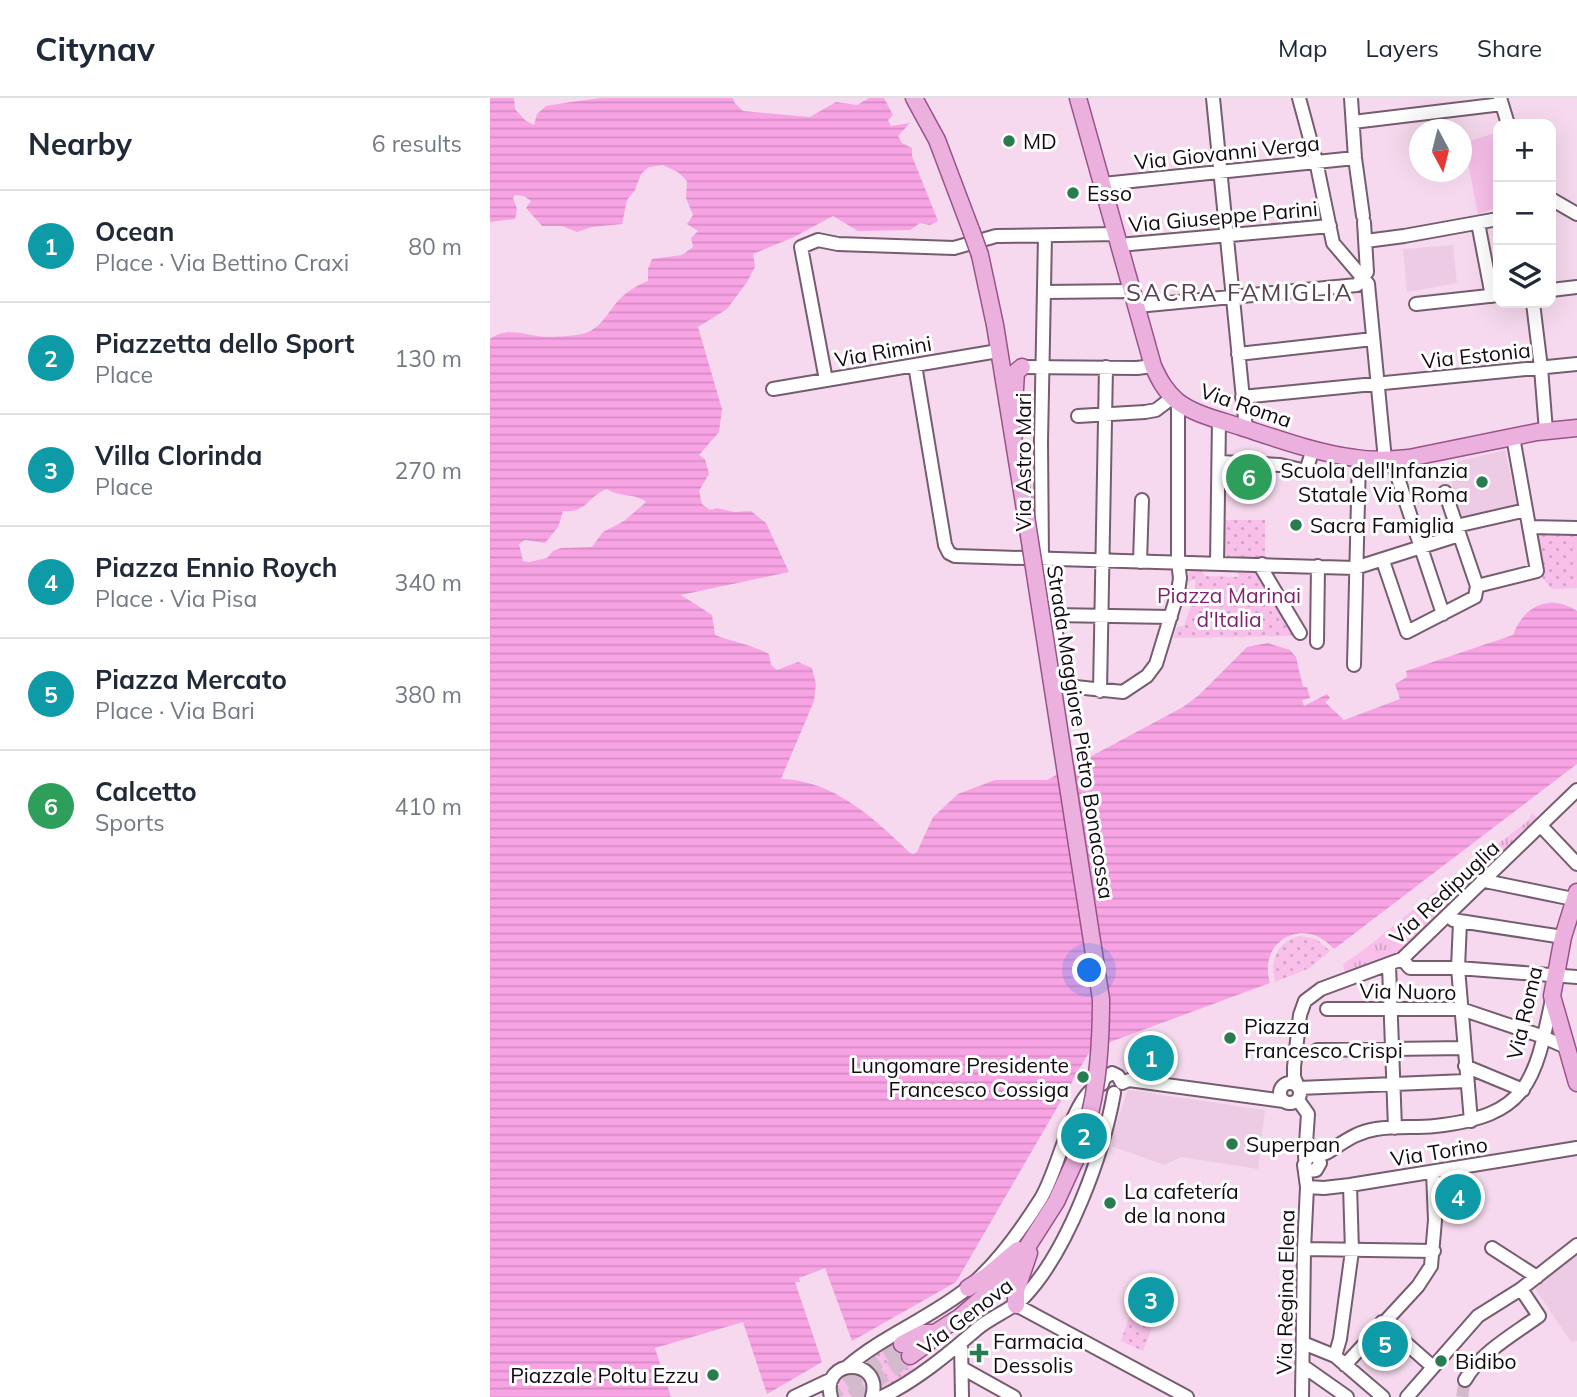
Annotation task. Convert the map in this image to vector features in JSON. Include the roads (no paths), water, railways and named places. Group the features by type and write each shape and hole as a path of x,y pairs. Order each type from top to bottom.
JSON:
{"main road":[{"name":"Strada Maggiore Pietro Bonacossa","path":"906,1350 928,1343 935,1333 960,1317 996,1286 1030,1244 1060,1195 1084,1138 1094,1100 1099,1068 1101,999 1026,516 980,255 937,140 914,98"},
{"name":"Via Roma","path":"1078,98 1153,366 1162,385 1175,399 1191,410 1313,449 1359,459 1388,460 1432,455 1513,437 1577,428"},
{"path":"1012,432 1016,372 1022,368"},
{"name":"Via Roma","path":"1552,996 1563,937 1575,895"},
{"path":"1552,996 1576,1074"},
{"path":"968,1288 1030,1244"},
{"path":"1016,1305 1016,1291 1029,1256 1030,1244"}],"street":[{"path":"1213,98 1246,429"},
{"path":"1299,98 1334,243 1368,284 1388,460 1443,614"},
{"path":"1045,292 1135,298 1232,298 1357,285 1367,272 1351,98"},
{"path":"1353,122 1503,100"},
{"path":"1503,100 1507,119"},
{"path":"1503,100 1512,119"},
{"name":"Via Giovanni Verga","path":"1103,184 1355,158"},
{"path":"1556,194 1577,205"},
{"path":"1556,201 1577,214"},
{"path":"1366,241 1488,221 1493,274"},
{"name":"Via Giuseppe Parini","path":"826,380 801,247 818,240 838,244 954,248 996,236 1118,240 1227,235 1330,226"},
{"name":"Via Astro Mari","path":"1045,236 1042,559 1066,686 1100,691"},
{"path":"1556,289 1577,287"},
{"path":"1416,304 1493,295"},
{"path":"1534,308 1546,431"},
{"path":"1238,354 1373,339"},
{"name":"Via Rimini","path":"773,389 998,351"},
{"name":"Via Estonia","path":"1242,397 1577,364"},
{"path":"915,365 945,545 948,551 958,557 1355,568 1421,548 1457,530 1526,510"},
{"path":"1022,368 1153,366"},
{"path":"1078,416 1104,415 1156,410 1175,399 1178,562 1181,578 1156,664 1147,676 1123,692 1100,691 1101,561 1104,415 1106,367"},
{"path":"1217,564 1219,420"},
{"path":"1477,586 1537,570 1513,437"},
{"path":"1220,462 1280,464 1306,471 1313,449"},
{"path":"1354,665 1359,459"},
{"path":"1383,561 1406,632 1475,597 1477,586 1445,492"},
{"path":"1140,562 1142,500"},
{"path":"1529,527 1577,528"},
{"path":"1262,564 1262,569 1300,633"},
{"path":"1317,642 1318,566"},
{"path":"1053,615 1171,617"},
{"name":"Via Redipuglia","path":"1291,1092 1300,1015 1306,1001 1321,989 1402,959 1577,790"},
{"path":"1541,826 1577,864"},
{"path":"1485,881 1575,895"},
{"path":"1446,918 1563,937"},
{"path":"1460,922 1458,968 1471,1121"},
{"path":"1402,959 1410,968 1458,968 1577,976"},
{"path":"1389,965 1395,1128"},
{"name":"Via Roma","path":"1311,1159 1357,1134 1471,1121 1492,1115 1523,1090 1539,1058 1552,996"},
{"name":"Via Nuoro","path":"1327,1009 1461,1009 1566,1047"},
{"path":"1317,1050 1464,1048"},
{"path":"1465,1066 1523,1090"},
{"path":"794,1397 812,1390 831,1389 837,1372 968,1288 1023,1226 1043,1197 1082,1100 1093,1088 1102,1084 1108,1092 1129,1080 1256,1097 1393,1084 1466,1081"},
{"name":"Via Genova","path":"882,1397 905,1384 987,1321 1016,1305 1035,1284 1073,1219 1118,1088"},
{"name":"Via Regina Elena","path":"1291,1092 1308,1114 1311,1159 1304,1249 1302,1397"},
{"name":"Via Torino","path":"1307,1187 1350,1185 1577,1148"},
{"path":"1340,1361 1382,1322 1424,1278 1431,1266 1434,1251 1433,1172"},
{"path":"1340,1361 1340,1339 1352,1251 1350,1185"},
{"path":"1407,1397 1478,1316 1521,1289 1577,1245"},
{"path":"1492,1248 1537,1277"},
{"path":"1304,1249 1434,1251"},
{"path":"1465,1380 1501,1343 1539,1316 1521,1289"},
{"path":"1016,1305 1187,1397"},
{"path":"1382,1322 1433,1367"},
{"path":"961,1343 962,1397"},
{"path":"1303,1343 1340,1361 1383,1397"},
{"path":"1303,1366 1347,1397"},
{"path":"847,1367 860,1368 870,1375 874,1385 872,1397"},
{"path":"962,1368 1014,1397"}],"tunnel":[{"path":"826,1397 902,1344"},
{"path":"852,1397 910,1356"},
{"path":"1462,1397 1465,1380"}],"place":[{"name":"MD","path":"1009,141"},
{"name":"Esso","path":"1073,193"},
{"name":"Calcetto","path":"1249,477"},
{"name":"Scuola dell'Infanzia Statale Via Roma","path":"1482,482"},
{"name":"Sacra Famiglia","path":"1296,525"},
{"name":"Piazza Francesco Crispi","path":"1230,1038"},
{"name":"Ocean","path":"1151,1058"},
{"name":"Lungomare Presidente Francesco Cossiga","path":"1083,1077"},
{"name":"Piazzetta dello Sport","path":"1084,1136"},
{"name":"Superpan","path":"1232,1144"},
{"name":"Piazza Ennio Roych","path":"1458,1197"},
{"name":"La cafetería de la nona","path":"1110,1203"},
{"name":"Villa Clorinda","path":"1151,1300"},
{"name":"Piazza Mercato","path":"1385,1344"},
{"name":"Farmacia Dessolis","path":"979,1353"},
{"name":"Bidibo","path":"1441,1361"},
{"name":"Piazzale Poltu Ezzu","path":"713,1375"}],"district":[{"name":"SACRA FAMIGLIA","path":"1240,292"}],"park label":[{"name":"Piazza Marinai d'Italia","path":"1229,607"}]}
